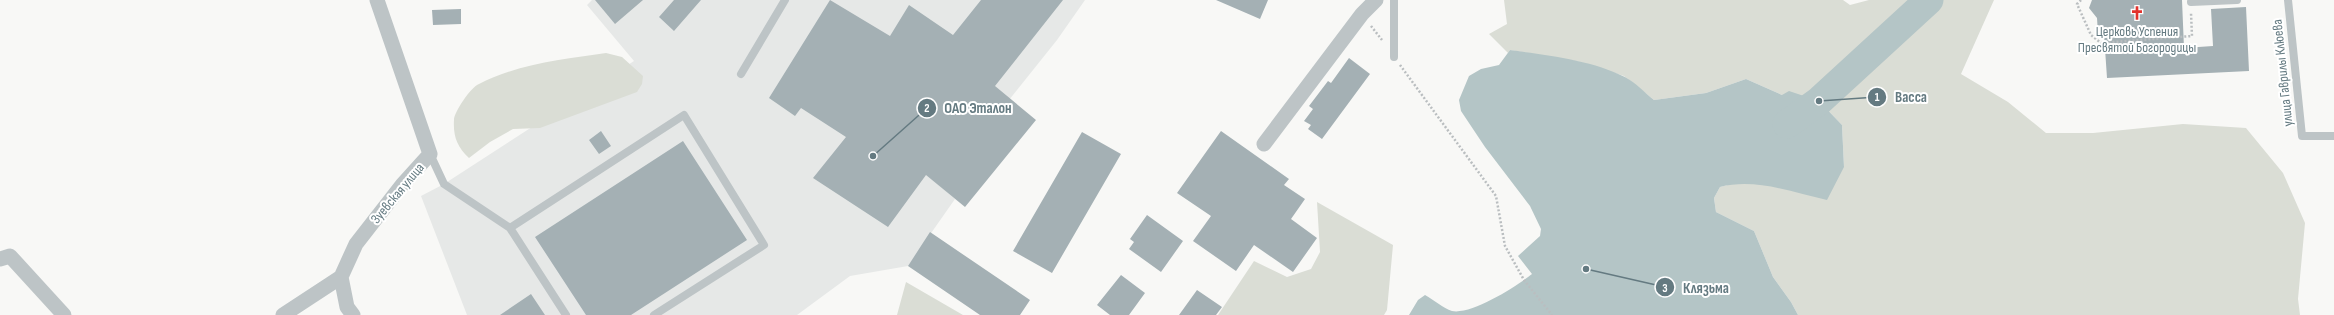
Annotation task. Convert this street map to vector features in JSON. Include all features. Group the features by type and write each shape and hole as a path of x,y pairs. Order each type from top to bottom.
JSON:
{"street":[{"name":"Зуевская улица","path":"341,277 356,244 402,185 430,154 377,0"},
{"path":"1264,144 1362,14 1376,0"},
{"path":"5,258 64,315"},
{"path":"283,315 341,277 347,307 353,315"}],"lane":[{"path":"741,74 785,0"},
{"path":"1394,0 1394,57"},
{"path":"2191,2 2237,0"},
{"name":"улица Гаврилы Клюева","path":"2288,0 2302,136 2334,136"},
{"path":"510,228 684,115 764,245 654,315"},
{"path":"430,154 444,184 510,228 566,315"}],"path":[{"path":"2081,0 2077,4 2091,35 2101,43 2192,36 2191,2"},
{"path":"1362,14 1496,196 1505,246 1524,280 1552,315"}],"shaded area":[{"path":"592,0 1085,0 1057,40 940,186 955,199 908,266 850,276 797,315 467,315 421,196 444,184 634,61 587,5"},
{"path":"1504,0 1843,0 1850,5 1869,0 1994,0 1961,74 2008,102 2046,133 2093,133 2183,124 2246,128 2283,173 2305,223 2298,299 2300,315 1798,315 1791,302 1773,277 1754,231 1716,212 1714,198 1720,187 1735,183 1757,184 1844,167 1842,125 1819,101 1782,95 1746,79 1706,93 1654,100 1624,76 1580,62 1510,50 1508,53 1489,34 1507,24"},
{"path":"1510,50 1569,59 1598,66 1629,79 1654,100 1706,93 1746,79 1782,95 1789,91 1819,101 1842,125 1844,167 1827,200 1774,187 1747,184 1720,187 1714,198 1716,212 1754,231 1773,277 1791,302 1798,315 1409,315 1418,300 1425,295 1452,311 1471,309 1494,298 1532,274 1518,256 1540,236 1541,229 1530,206 1485,147 1461,111 1459,100 1469,76 1481,69 1499,65"},
{"path":"606,53 622,57 643,76 642,84 637,92 540,128 513,129 490,142 469,158 461,150 455,136 454,120 457,111 464,100 476,86 494,77 525,67 557,60"},
{"path":"1317,202 1393,245 1387,310 1384,315 1218,315 1254,261 1287,277 1311,269 1320,252"},
{"path":"906,282 963,315 897,315"}],"building":[{"path":"595,0 643,0 615,24"},
{"path":"674,0 701,0 674,31 659,17"},
{"path":"830,0 890,36 909,5 953,35 981,0 1063,0 995,86 1036,120 965,207 926,175 888,227 813,178 846,137 801,108 795,116 769,98"},
{"path":"1216,0 1268,0 1260,19"},
{"path":"2092,0 2182,0 2184,48 2213,46 2211,9 2246,7 2249,71 2107,78 2104,34 2098,34 2097,18 2089,8"},
{"path":"461,9 461,24 433,25 432,10"},
{"path":"1349,58 1370,74 1322,139 1308,129 1311,125 1304,121 1313,109 1309,106 1328,81 1331,83"},
{"path":"601,131 611,146 599,154 589,140"},
{"path":"1221,131 1289,179 1284,185 1305,199 1291,219 1317,238 1293,272 1254,245 1236,271 1193,241 1211,216 1177,193"},
{"path":"1082,132 1121,154 1052,273 1013,251"},
{"path":"683,141 747,240 631,315 586,315 535,237"},
{"path":"1147,215 1183,241 1161,272 1129,249 1134,242 1130,239"},
{"path":"930,232 1030,300 1020,315 980,315 908,266"},
{"path":"1121,275 1145,293 1129,315 1110,315 1097,305"},
{"path":"1197,290 1222,307 1216,315 1179,315"},
{"path":"531,294 545,315 500,315"}],"waterway":[{"path":"1787,124 1819,101 1929,0"}],"place":[{"name":"Церковь Успения Пресвятой Богородицы","path":"2137,13"},
{"name":"Васса","path":"1819,101"},
{"name":"ОАО Эталон","path":"873,156"},
{"name":"Клязьма","path":"1586,269"}]}
